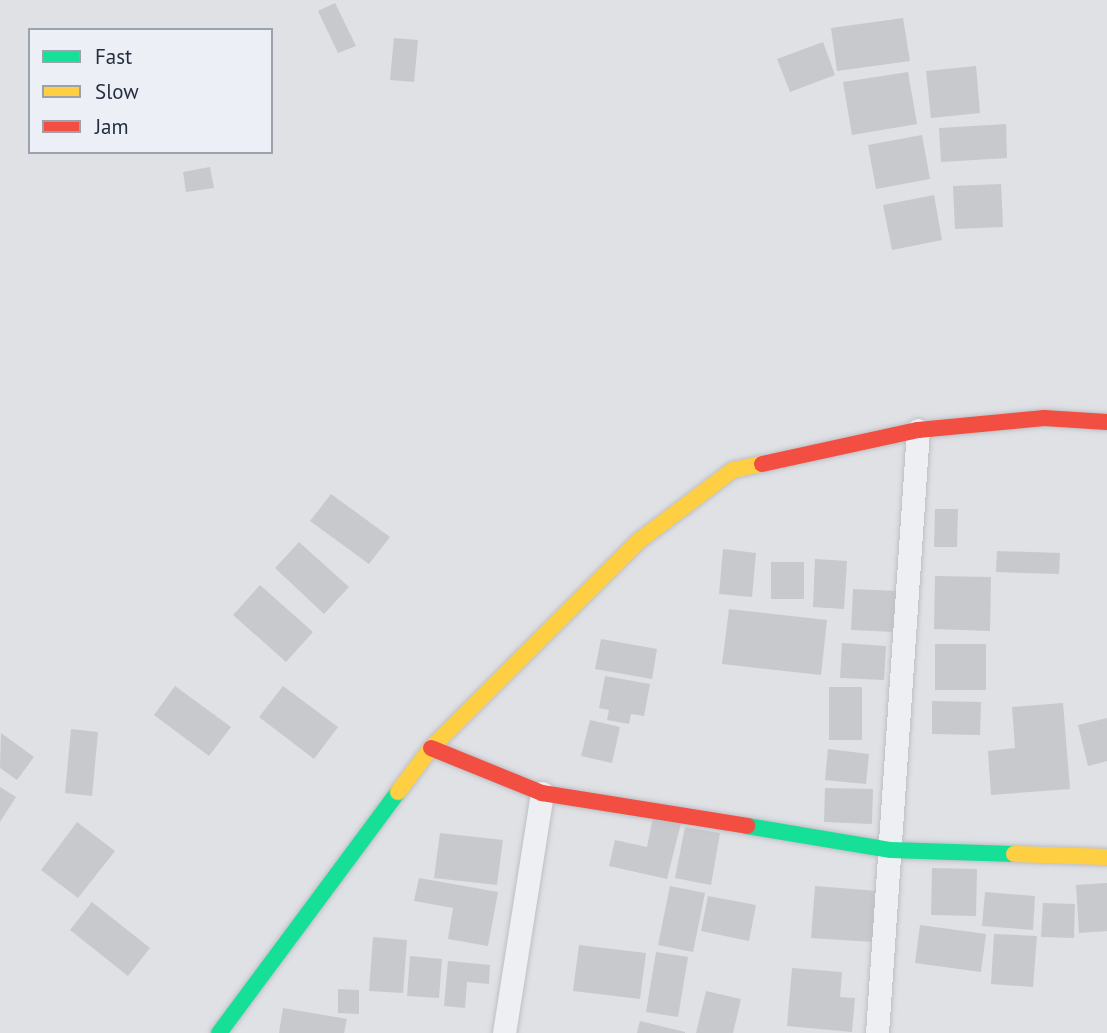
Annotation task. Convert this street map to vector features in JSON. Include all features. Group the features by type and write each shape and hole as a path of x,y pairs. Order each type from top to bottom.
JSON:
{"street":[{"path":"219,1033 431,748 640,540 733,470 918,430 1044,418 1107,422"},
{"path":"877,1033 918,430"},
{"path":"431,748 542,793 891,850 1107,857"},
{"path":"505,1033 542,793"}],"building":[{"path":"335,3 356,46 338,53 318,11"},
{"path":"903,18 910,61 837,71 831,28"},
{"path":"394,38 418,40 414,82 390,80"},
{"path":"823,42 835,75 790,92 777,59"},
{"path":"976,66 980,113 931,118 926,71"},
{"path":"908,72 917,124 852,135 843,82"},
{"path":"1006,124 1007,158 941,162 939,128"},
{"path":"922,135 930,179 876,189 868,145"},
{"path":"210,167 214,188 186,192 183,172"},
{"path":"1001,184 1003,227 955,229 953,186"},
{"path":"934,195 942,240 892,250 883,205"},
{"path":"331,494 390,537 369,564 310,521"},
{"path":"935,509 958,509 957,547 934,547"},
{"path":"299,542 349,587 324,614 275,568"},
{"path":"723,549 756,553 752,597 719,594"},
{"path":"997,551 1060,553 1059,574 996,572"},
{"path":"815,559 847,561 844,609 813,607"},
{"path":"771,562 804,562 804,599 771,599"},
{"path":"935,576 991,577 990,631 934,629"},
{"path":"260,585 313,632 286,662 233,615"},
{"path":"853,589 897,591 895,632 851,630"},
{"path":"729,609 827,620 821,675 722,664"},
{"path":"601,639 657,649 652,679 595,669"},
{"path":"842,643 886,646 884,680 840,678"},
{"path":"935,644 986,644 986,690 935,690"},
{"path":"605,676 650,684 644,716 631,714 629,724 607,720 609,710 599,708"},
{"path":"175,686 231,727 209,756 154,715"},
{"path":"283,686 338,727 314,759 259,717"},
{"path":"829,687 862,687 862,740 829,740"},
{"path":"932,701 981,702 980,735 932,734"},
{"path":"1063,703 1070,789 991,795 988,751 1015,748 1012,707"},
{"path":"1107,718 1107,761 1088,766 1078,725"},
{"path":"590,720 620,727 612,763 581,756"},
{"path":"71,729 98,732 92,796 65,793"},
{"path":"1,733 34,757 17,780 0,768"},
{"path":"828,749 869,754 866,784 825,780"},
{"path":"0,787 16,797 0,822"},
{"path":"825,788 873,789 872,824 824,822"},
{"path":"653,817 681,823 667,879 609,866 615,840 647,847"},
{"path":"77,822 115,851 78,898 41,870"},
{"path":"685,827 720,833 711,885 675,878"},
{"path":"440,833 503,840 497,885 434,878"},
{"path":"932,868 977,869 976,916 931,915"},
{"path":"419,878 498,892 488,946 448,939 453,908 414,901"},
{"path":"1107,883 1107,931 1079,933 1076,885"},
{"path":"670,886 705,893 693,952 658,945"},
{"path":"815,886 878,891 874,942 811,938"},
{"path":"985,892 1035,896 1033,930 982,926"},
{"path":"708,896 756,905 749,941 701,931"},
{"path":"92,902 150,948 128,976 70,930"},
{"path":"1043,903 1075,904 1074,938 1041,937"},
{"path":"920,925 986,934 981,972 915,963"},
{"path":"994,934 1037,936 1033,987 991,984"},
{"path":"373,937 407,940 403,993 369,991"},
{"path":"579,945 646,953 640,999 573,991"},
{"path":"656,952 688,957 678,1017 646,1012"},
{"path":"410,956 442,959 439,998 407,996"},
{"path":"448,961 490,965 489,984 467,982 465,1008 444,1006"},
{"path":"792,968 842,972 840,997 855,998 852,1032 787,1026"},
{"path":"338,989 359,990 359,1014 338,1013"},
{"path":"706,991 741,999 733,1033 696,1033"},
{"path":"283,1008 347,1019 344,1033 279,1033"},
{"path":"640,1021 685,1032 685,1033 637,1033"}],"traffic: fast":[{"path":"219,1033 398,792"},
{"path":"747,826 891,850 1014,854"}],"traffic: slow":[{"path":"398,792 431,748 640,540 733,470 762,464"},
{"path":"1014,854 1107,857"}],"traffic: jam":[{"path":"762,464 918,430 1044,418 1107,422"},
{"path":"431,748 542,793 747,826"}]}
